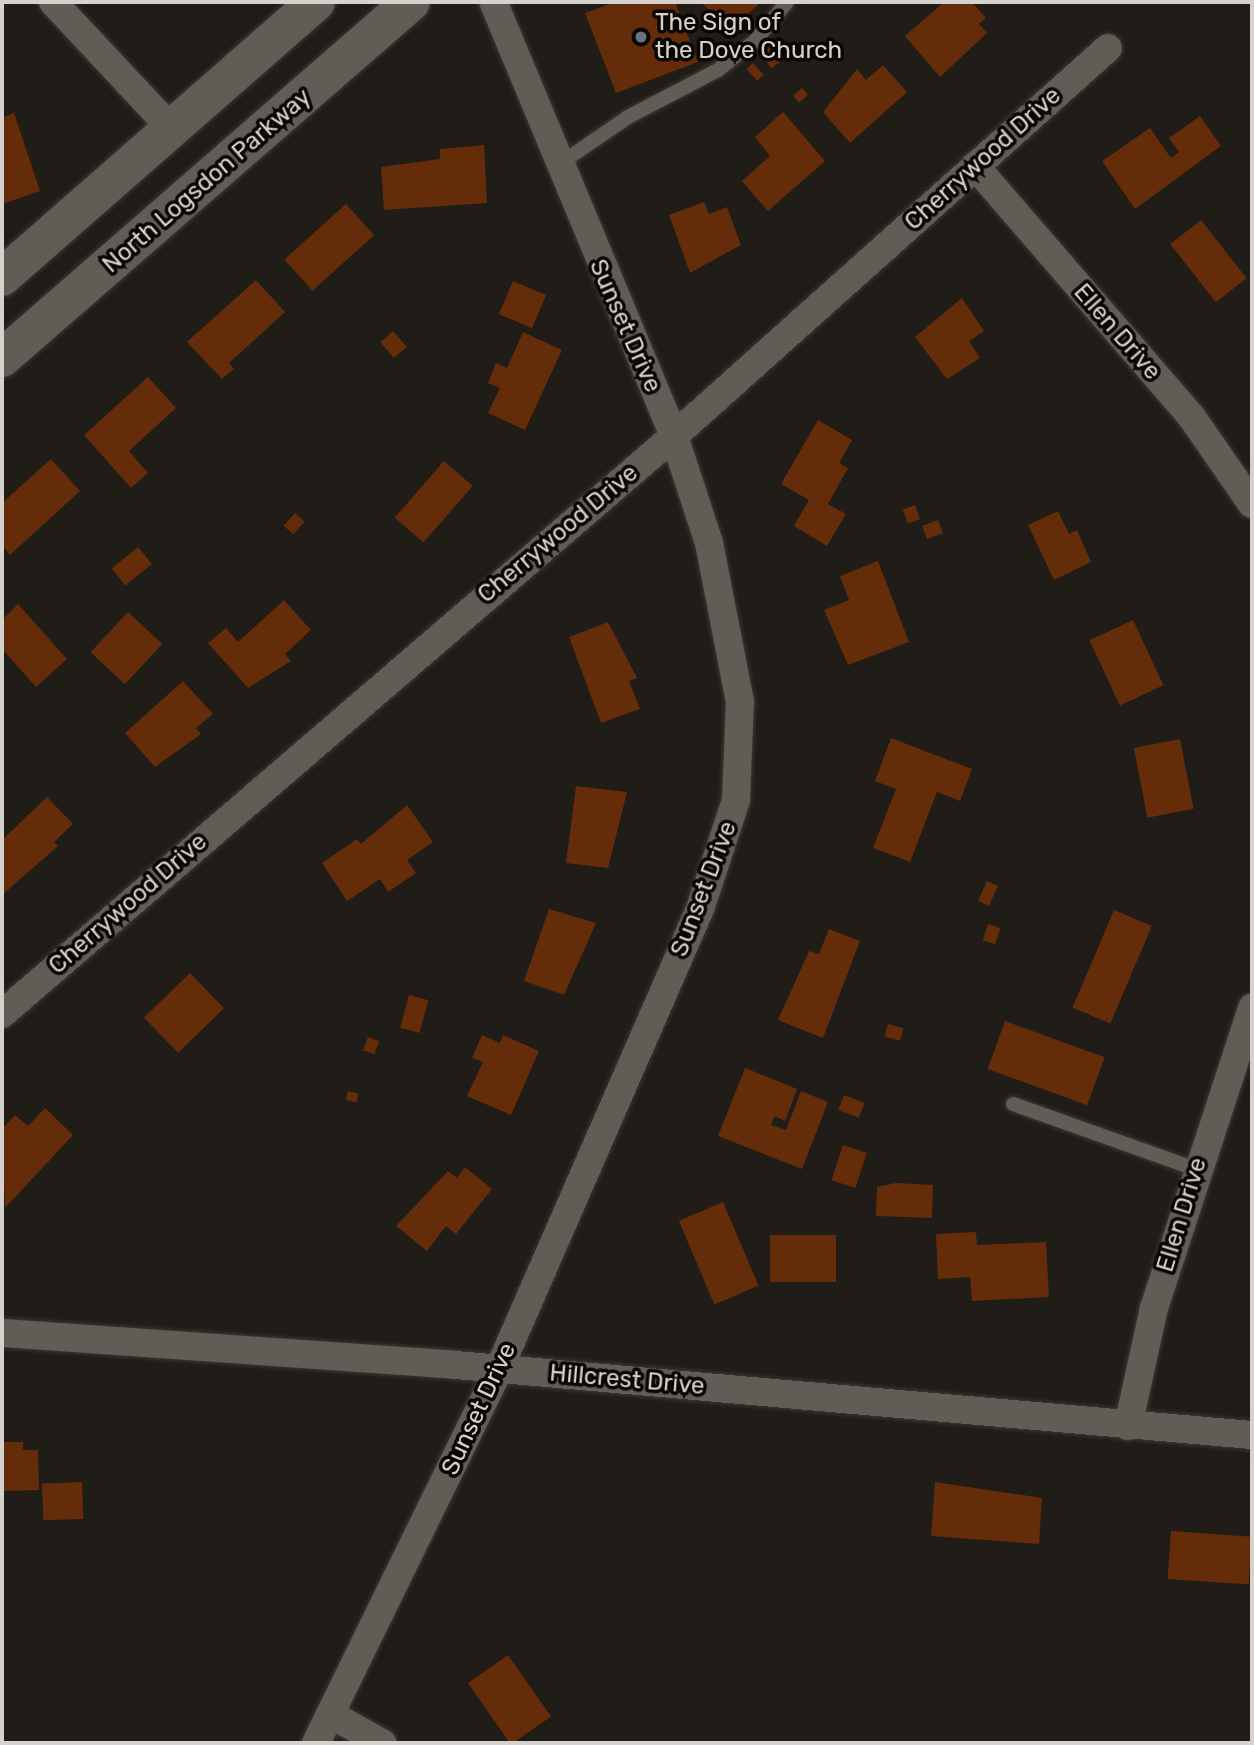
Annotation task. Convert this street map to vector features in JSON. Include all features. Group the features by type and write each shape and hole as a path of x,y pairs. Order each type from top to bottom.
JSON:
{"main road":[{"path":"2,277 316,2"},
{"name":"North Logsdon Parkway","path":"2,358 411,2"}],"street":[{"path":"53,2 171,128"},
{"name":"Sunset Drive","path":"316,1743 499,1369 700,909 736,800 740,702 734,644 674,436 558,164 493,2"},
{"name":"Cherrywood Drive","path":"2,1014 674,436 1108,48"},
{"name":"Ellen Drive","path":"975,166 1191,416 1252,504"},
{"name":"Ellen Drive","path":"1128,1426 1154,1308 1196,1169 1252,1008"},
{"name":"Hillcrest Drive","path":"2,1333 499,1369 1252,1435"},
{"path":"330,1714 382,1743"}],"lane":[{"path":"558,164 628,117 718,70 755,41 787,2"},
{"path":"1013,1104 1196,1169"}],"building":[{"name":"The Sign of the Dove Church","path":"615,2 675,2 698,62 616,93 585,13"},
{"name":"The Sign of the Dove Church","path":"701,2 761,2 729,32"},
{"path":"944,2 972,2 986,18 979,24 987,33 940,77 905,36"},
{"path":"778,40 789,55 771,68 760,53"},
{"path":"753,63 764,75 757,81 746,69"},
{"path":"883,65 907,92 850,143 823,112 857,69 866,80"},
{"path":"802,88 808,95 799,103 793,96"},
{"path":"783,112 825,161 768,211 742,181 770,156 755,137"},
{"path":"14,113 40,191 2,204 2,118"},
{"path":"1200,116 1221,146 1135,209 1102,161 1150,128 1171,158 1179,152 1169,138"},
{"path":"484,145 487,203 384,210 381,167 440,159 440,149"},
{"path":"704,202 709,214 727,207 741,245 690,273 669,215"},
{"path":"346,204 374,235 312,291 284,260"},
{"path":"1201,220 1247,278 1216,302 1170,244"},
{"path":"256,280 285,312 229,363 234,369 222,379 187,342"},
{"path":"513,281 546,295 532,328 499,314"},
{"path":"962,298 984,331 969,341 980,358 947,379 915,337"},
{"path":"393,331 407,347 394,358 380,342"},
{"path":"523,332 562,350 525,430 488,413 500,388 488,383 496,363 507,368"},
{"path":"148,377 176,408 129,451 148,473 131,488 84,435"},
{"path":"818,420 852,440 839,463 848,468 828,504 846,514 827,546 794,526 809,500 781,484"},
{"path":"51,459 80,491 10,555 2,545 2,503"},
{"path":"444,461 473,486 423,543 395,518"},
{"path":"915,505 920,519 908,524 903,509"},
{"path":"1058,511 1069,534 1077,530 1091,562 1054,580 1028,525"},
{"path":"295,513 305,522 293,534 284,526"},
{"path":"938,520 943,533 927,539 922,526"},
{"path":"138,547 152,564 125,585 112,568"},
{"path":"878,561 909,642 848,665 824,610 849,600 840,576"},
{"path":"284,600 311,630 285,654 291,661 248,688 208,643 226,628 238,642"},
{"path":"18,604 67,659 36,687 2,649 2,620"},
{"path":"128,612 162,644 125,684 90,652"},
{"path":"1133,620 1163,685 1120,706 1089,640"},
{"path":"608,622 637,678 629,681 640,709 601,723 569,637"},
{"path":"183,681 213,714 196,728 201,734 155,767 125,733"},
{"path":"891,738 972,769 960,801 937,792 910,862 873,848 896,789 875,781"},
{"path":"1180,739 1194,809 1147,818 1134,748"},
{"path":"576,786 627,792 608,868 566,863"},
{"path":"47,797 73,824 54,842 58,846 2,895 2,840"},
{"path":"407,805 433,842 407,860 416,873 388,892 380,879 347,901 322,863 357,839 361,844"},
{"path":"987,881 998,886 989,906 978,901"},
{"path":"549,909 596,923 564,995 524,981"},
{"path":"1114,910 1152,926 1110,1024 1073,1008"},
{"path":"988,924 1000,928 995,944 983,940"},
{"path":"829,929 860,941 823,1038 778,1020 809,951 819,954"},
{"path":"190,973 224,1008 178,1053 144,1017"},
{"path":"409,995 428,1000 420,1033 400,1028"},
{"path":"1005,1021 1105,1057 1087,1105 988,1069"},
{"path":"888,1024 903,1028 900,1041 885,1037"},
{"path":"482,1035 500,1043 503,1035 539,1051 511,1115 467,1096 483,1062 472,1058"},
{"path":"368,1037 379,1041 374,1054 363,1050"},
{"path":"745,1068 797,1089 785,1121 775,1116 771,1125 786,1130 801,1091 828,1102 802,1169 718,1136"},
{"path":"348,1091 359,1094 356,1103 346,1100"},
{"path":"844,1095 865,1103 859,1118 838,1110"},
{"path":"45,1108 73,1135 5,1208 2,1129 15,1115 28,1126"},
{"path":"843,1145 867,1153 855,1188 832,1180"},
{"path":"465,1167 492,1189 456,1234 446,1226 427,1251 396,1226 448,1171 457,1178"},
{"path":"896,1183 933,1185 932,1218 876,1216 877,1187"},
{"path":"723,1202 759,1286 714,1305 679,1221"},
{"path":"976,1232 977,1245 1046,1242 1049,1297 972,1301 970,1277 938,1279 936,1234"},
{"path":"770,1235 836,1235 836,1282 770,1282"},
{"path":"2,1442 23,1442 23,1450 38,1450 39,1490 2,1491"},
{"path":"82,1482 83,1519 43,1520 42,1483"},
{"path":"935,1482 1042,1498 1039,1544 931,1536"},
{"path":"1171,1531 1252,1537 1248,1585 1168,1579"},
{"path":"508,1655 551,1716 510,1743 468,1683"}],"place":[{"name":"The Sign of the Dove Church","path":"641,37"}]}
